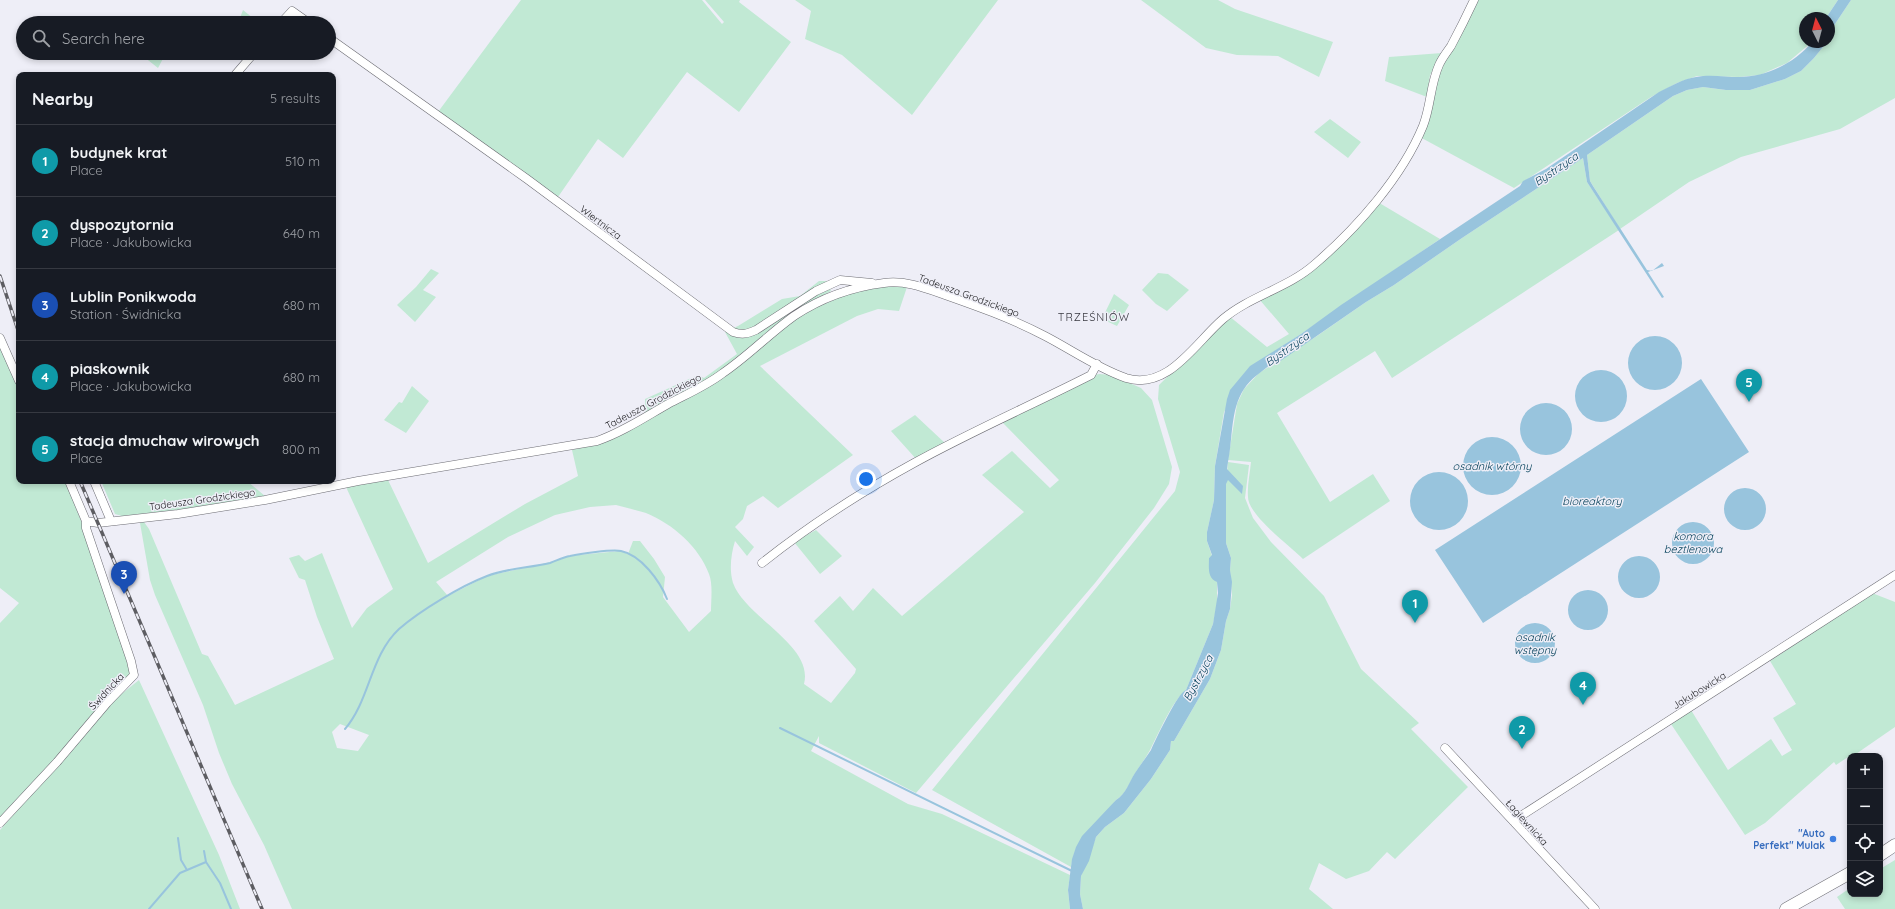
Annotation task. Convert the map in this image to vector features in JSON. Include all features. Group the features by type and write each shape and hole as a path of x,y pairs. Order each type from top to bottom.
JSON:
{"main road":[{"path":"1883,853 1895,845"},
{"path":"1786,909 1847,875"}],"street":[{"name":"Tadeusza Grodzickiego","path":"86,521 93,523 178,514 265,500 358,481 598,441 619,432 712,381 793,317 815,303 847,291 892,282 908,283 973,305 1044,335 1118,375 1136,380 1148,380 1162,375 1179,362 1215,326 1237,308 1255,297 1290,281 1317,262 1370,208 1404,161 1425,122 1431,90 1440,63 1474,0"},
{"path":"288,16 292,12 298,16"},
{"name":"Wiertnicza","path":"336,43 520,174 733,332 748,334 816,291 840,280 872,282 873,285"},
{"path":"238,72 248,60"},
{"path":"0,338 16,374"},
{"path":"762,563 795,537 879,483 956,441 1091,375 1096,364"},
{"path":"70,484 86,521"},
{"path":"95,484 111,521"},
{"name":"Świdnicka","path":"0,824 57,762 107,703 134,675 131,661 86,528 86,521"},
{"name":"Jakubowicka","path":"1513,821 1895,575"},
{"name":"Łagiewnicka","path":"1445,748 1595,909"}],"green space":[{"path":"521,0 702,0 722,24 724,22 705,0 740,0 739,2 791,42 739,112 687,72 623,158 598,139 558,197 438,112"},
{"path":"795,0 998,0 912,115 842,55 805,39 811,11"},
{"path":"1141,0 1218,0 1235,9 1333,42 1319,77 1278,56 1237,55 1206,48"},
{"path":"1476,0 1838,0 1830,12 1799,12 1799,48 1805,48 1787,63 1760,75 1739,77 1697,76 1677,83 1651,97 1514,188 1418,136 1437,69"},
{"path":"1851,0 1895,0 1895,98 1840,129 1741,157 1689,182 1620,229 1590,181 1587,155 1673,96 1687,90 1703,87 1726,90 1750,90 1785,79 1801,71 1822,48 1835,48 1835,24"},
{"path":"243,10 250,16 241,16"},
{"path":"1442,53 1430,75 1427,97 1385,81 1389,57"},
{"path":"148,60 162,60 158,68"},
{"path":"1330,119 1361,142 1348,158 1314,132"},
{"path":"1583,158 1587,182 1619,230 1392,378 1375,351 1277,413 1330,502 1373,474 1390,501 1303,559 1262,521 1250,504 1248,488 1251,462 1228,460 1237,404 1244,389 1259,373 1394,285"},
{"path":"1376,201 1440,239 1250,367 1224,412 1215,466 1214,500 1207,532 1207,541 1212,556 1209,558 1209,564 1217,582 1217,604 1213,624 1186,690 1171,709 1150,750 1124,792 1082,838 1077,846 1071,867 932,790 1175,491 1180,472 1158,399 1159,385 1229,316 1267,347 1289,334 1259,299 1314,263"},
{"path":"431,269 439,273 423,290 436,297 415,322 397,305 416,287"},
{"path":"1158,273 1168,274 1189,290 1167,311 1156,304 1142,290"},
{"path":"819,281 827,281 831,291 804,306 810,307 822,305 862,290 892,286 907,287 899,311 878,309 857,316 760,366 853,455 778,508 763,496 747,506 743,519 735,527 754,547 747,556 735,541 731,562 733,583 740,596 789,644 799,657 804,670 804,684 831,703 855,673 856,669 814,621 840,596 853,611 873,588 902,616 1024,512 982,475 1012,451 1050,488 1059,480 1002,422 1092,376 1099,374 1111,375 1141,388 1152,400 1172,467 1169,484 1154,508 1095,583 916,793 819,743 819,736 811,751 908,804 942,814 1070,875 1068,890 1070,909 292,909 264,845 232,784 219,753 203,705 155,595 150,580 140,523 144,522 149,529 202,654 208,656 235,705 334,659 317,617 305,580 299,578 289,558 299,555 305,561 322,553 352,628 367,608 393,589 346,487 388,480 428,563 525,504 578,476 572,450 588,446 641,422 645,412 645,399 698,375 704,378 737,354 725,332 738,326 782,299 800,296","holes":["616,505 646,513 666,523 692,546 705,564 711,582 711,611 689,632 663,597 665,577 654,559 640,541 633,541 628,554 620,551 568,556 551,562 487,576 448,596 436,582 508,537 555,515 590,507","340,724 369,735 358,751 337,748 332,732"]},
{"path":"1114,294 1129,305 1117,326 1102,319"},
{"path":"0,346 16,381 16,484 66,484 84,528 131,670 129,677 0,820 0,623 19,603 0,588"},
{"path":"412,386 429,401 406,433 384,420 399,402 402,403"},
{"path":"915,415 946,444 917,460 891,431"},
{"path":"1228,462 1249,465 1245,498 1253,518 1271,542 1324,596 1361,669 1419,723 1411,729 1468,787 1395,859 1387,852 1369,871 1346,879 1319,863 1309,889 1333,909 1083,909 1080,894 1081,876 1096,837 1105,827 1124,813 1151,779 1170,750 1171,740 1174,741 1210,679 1221,650 1232,595 1230,570 1231,558 1226,543 1226,484"},
{"path":"102,484 251,484 265,496 197,508 122,516 115,514"},
{"path":"816,530 842,556 820,574 794,542"},
{"path":"1872,593 1895,602 1895,727 1857,753 1847,753 1847,758 1836,765 1834,762 1765,823 1745,835 1671,724 1691,710 1728,770 1771,739 1782,756 1792,750 1773,718 1796,704 1770,661"},
{"path":"139,680 219,855 240,909 0,909 0,830 114,700"},
{"path":"1895,860 1895,909 1845,909 1837,897 1847,890 1847,897 1883,897 1883,867"}],"water":[{"path":"1838,0 1851,0 1835,24 1835,12 1830,12"},
{"name":"Bystrzyca","path":"1807,48 1822,48 1801,71 1785,79 1750,90 1726,90 1703,87 1687,90 1673,96 1587,155 1590,181 1647,270 1651,271 1648,272 1664,297 1662,298 1587,182 1583,158 1394,285 1366,302 1279,362 1274,362 1250,381 1239,397 1236,406 1227,469 1243,486 1242,494 1228,480 1226,484 1226,543 1231,558 1230,570 1232,582 1230,609 1226,621 1221,650 1210,679 1174,741 1171,741 1170,750 1151,779 1124,813 1105,827 1096,837 1089,861 1081,876 1080,894 1083,909 1070,909 1068,890 1072,859 1076,847 1082,836 1122,795 1151,750 1173,707 1182,693 1186,690 1213,624 1218,593 1217,582 1212,578 1209,572 1209,558 1212,555 1207,541 1207,532 1214,500 1215,466 1227,399 1230,390 1250,366 1301,334 1341,305 1520,186 1523,181 1546,169 1659,92 1682,81 1701,76 1739,77 1759,74 1789,62"},
{"path":"1662,263 1664,266 1653,270"},
{"path":"1655,336 1665,338 1674,344 1680,353 1682,363 1680,373 1674,382 1665,388 1655,390 1645,388 1636,382 1630,373 1628,363 1630,353 1636,344 1645,338"},
{"path":"1596,370 1606,370 1615,374 1623,382 1627,391 1627,401 1623,410 1615,418 1606,422 1596,422 1587,418 1579,410 1575,401 1575,391 1579,382 1587,374"},
{"name":"bioreaktory","path":"1701,379 1749,452 1483,623 1435,550"},
{"name":"osadnik wtórny","path":"1546,403 1560,407 1568,415 1572,429 1568,443 1560,451 1546,455 1532,451 1524,443 1520,429 1524,415 1532,407"},
{"name":"osadnik wtórny","path":"1492,437 1503,439 1516,450 1519,455 1521,466 1519,477 1508,490 1503,493 1492,495 1481,493 1468,482 1465,477 1463,466 1465,455 1476,442 1481,439"},
{"name":"osadnik wtórny","path":"1439,472 1450,474 1463,485 1466,490 1468,501 1466,512 1455,525 1450,528 1439,530 1428,528 1415,517 1412,512 1410,501 1412,490 1423,477 1428,474"},
{"name":"komora beztlenowa","path":"1741,488 1749,488 1760,494 1766,505 1766,513 1760,524 1749,530 1741,530 1730,524 1724,513 1724,505 1730,494"},
{"name":"komora beztlenowa","path":"1689,522 1697,522 1708,528 1714,539 1714,547 1708,558 1697,564 1689,564 1678,558 1672,547 1672,539 1678,528"},
{"name":"komora beztlenowa","path":"1635,556 1643,556 1654,562 1660,573 1660,581 1654,592 1643,598 1635,598 1624,592 1618,581 1618,573 1624,562"},
{"name":"osadnik wstępny","path":"1588,590 1596,592 1602,596 1606,602 1608,610 1606,618 1602,624 1596,628 1588,630 1580,628 1574,624 1570,618 1568,610 1570,602 1574,596 1580,592"},
{"name":"osadnik wstępny","path":"1535,623 1543,625 1549,629 1553,635 1555,643 1553,651 1549,657 1543,661 1535,663 1527,661 1521,657 1517,651 1515,643 1517,635 1521,629 1527,625"}],"waterway":[{"path":"345,729 360,705 376,665 389,640 399,629 418,614 477,580 502,571 550,563 574,555 603,551 621,551 636,558 649,570 660,584 667,599"},
{"path":"780,728 1072,871"},
{"path":"178,838 181,860 187,870"},
{"path":"204,851 206,862"},
{"path":"149,909 180,873 206,862 220,883 231,909"}],"railway":[{"path":"0,276 16,324"},
{"path":"81,484 262,909"}],"place":[{"name":"stacja dmuchaw wirowych","path":"1749,402"},
{"name":"Lublin Ponikwoda","path":"124,594"},
{"name":"budynek krat","path":"1415,623"},
{"name":"piaskownik","path":"1583,705"},
{"name":"dyspozytornia","path":"1522,749"},
{"name":"\"Auto Perfekt\" Mulak","path":"1833,839"}],"district":[{"name":"TRZEŚNIÓW","path":"1094,317"}]}
